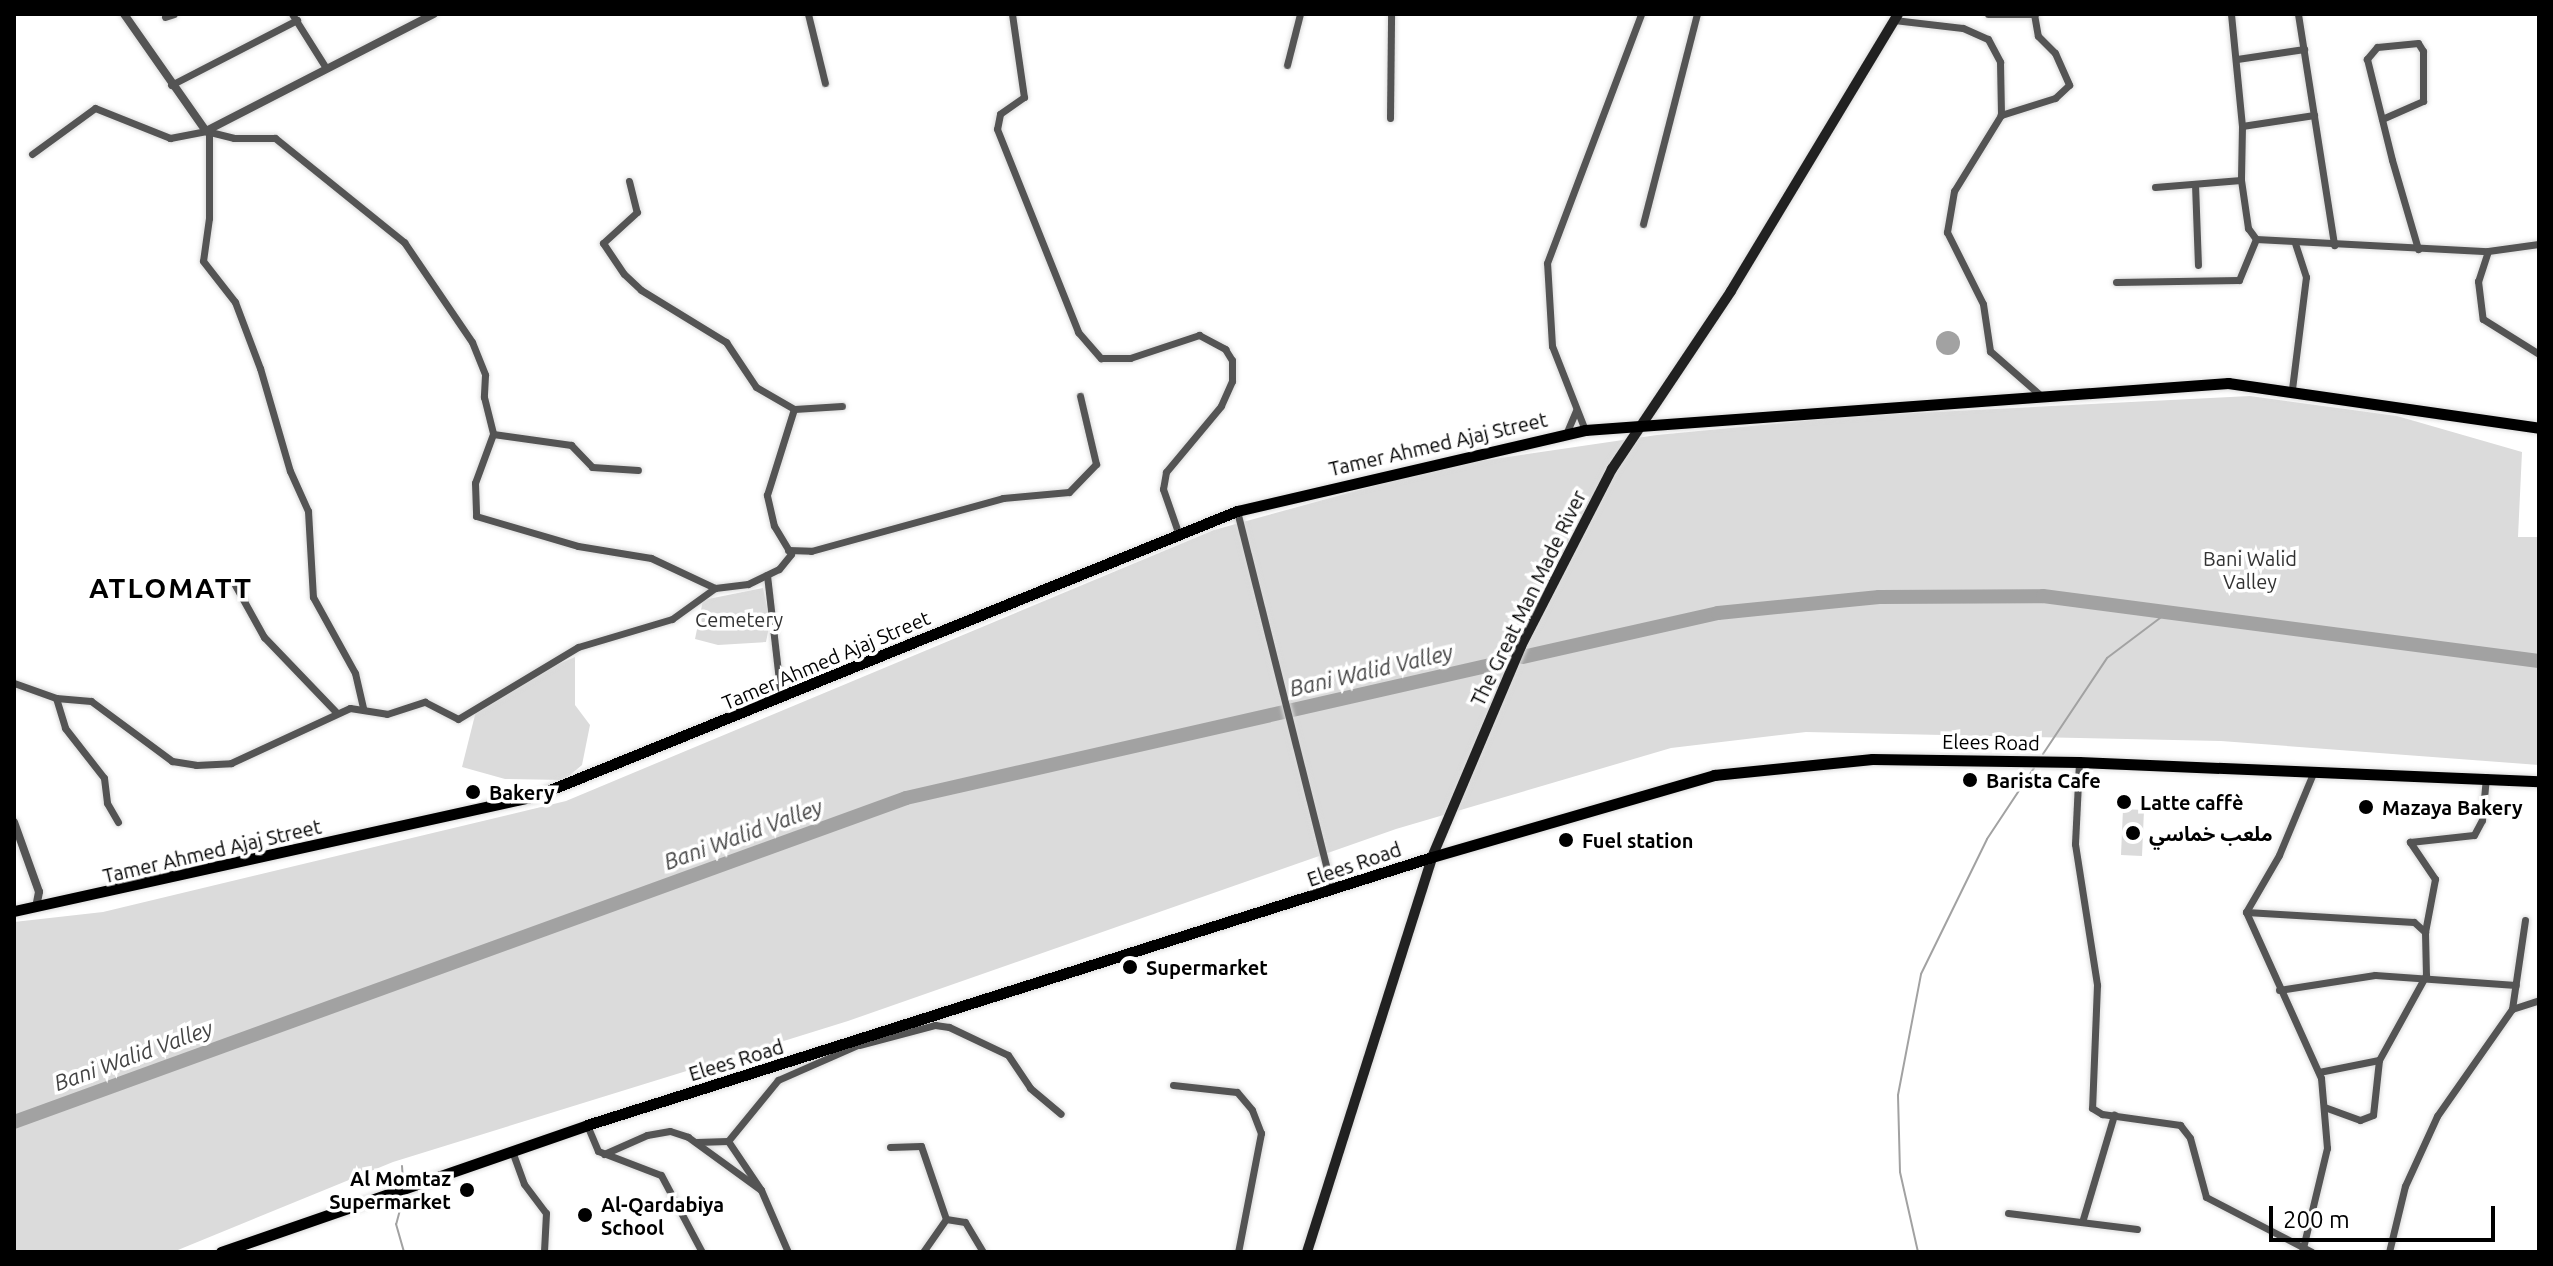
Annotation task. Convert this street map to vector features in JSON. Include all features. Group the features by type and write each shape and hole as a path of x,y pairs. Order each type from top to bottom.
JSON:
{"main road":[{"name":"The Great Man Made River","path":"1307,1252 1432,857 1565,555 1612,469 1645,422 1896,17"},
{"name":"Tamer Ahmed Ajaj Street","path":"14,911 535,796 781,700 1178,532 1237,511 1585,430 1645,422 2228,383 2292,389 2539,428"},
{"name":"Elees Road","path":"221,1252 587,1125 862,1042 1432,857 1750,768 1872,759 2079,762 2539,781"}],"street":[{"path":"124,14 170,85 207,132 234,138 275,138 404,242 480,357 493,434 475,483 476,516 578,546 651,558 715,588"},
{"path":"32,154 95,108 170,138 207,132 434,14"},
{"path":"808,14 825,83"},
{"path":"1012,14 1024,97 1000,114 997,129 1078,332 1101,358 1130,358 1199,335 1225,349 1232,360 1232,381 1221,406 1166,472 1163,489 1178,532"},
{"path":"1287,65 1300,14"},
{"path":"1390,118 1391,14"},
{"path":"1585,430 1552,346 1547,263 1641,14"},
{"path":"1643,224 1697,14"},
{"path":"1988,14 2035,14 2038,36 2055,53 2069,85 2055,98 2001,115"},
{"path":"2231,14 2242,126 2241,180 2248,228 2256,239 2295,244 2488,251 2539,244"},
{"path":"2298,14 2334,245"},
{"path":"170,85 295,17 326,68"},
{"path":"1896,17 1963,28 1988,39 2000,62 2001,115 1954,191 1947,232 1983,304 1990,351 2006,371 2039,394"},
{"path":"2382,119 2423,101 2423,51 2418,43 2369,51 2382,119 2418,249"},
{"path":"2237,59 2304,49"},
{"path":"2242,126 2314,115"},
{"path":"207,132 203,261 235,302 260,368 287,464 308,511 313,597 355,673 363,709"},
{"path":"2155,187 2241,180"},
{"path":"629,181 637,212 603,243 624,274 641,290 726,342 756,387 794,409 842,406"},
{"path":"2195,184 2198,265"},
{"path":"2116,282 2239,280 2256,239"},
{"path":"2292,389 2306,277 2295,244"},
{"path":"2488,251 2478,281 2483,319 2539,354"},
{"path":"786,550 811,551 1003,498 1069,492 1096,464 1080,396"},
{"path":"14,683 56,698 91,701 172,761 196,765 231,763 337,713 363,709 387,714 425,702 458,719 552,660 672,619 715,588 767,575 786,563 791,554 786,550 767,495 794,409"},
{"path":"1566,434 1576,410"},
{"path":"493,434 571,445 592,467 638,470"},
{"path":"1237,511 1332,891"},
{"path":"767,575 781,700"},
{"path":"235,585 264,637 337,713"},
{"path":"56,698 65,728 104,778 107,803 118,822"},
{"path":"2079,762 2075,844 2097,985 2090,1103 2097,1112 2180,1125 2190,1138 2206,1197 2312,1252"},
{"path":"2246,912 2279,855 2314,771"},
{"path":"2324,1107 2360,1120 2370,1118 2379,1060 2426,975 2425,932 2435,879 2410,842 2474,835 2482,820 2486,777"},
{"path":"14,822 39,892 35,908"},
{"path":"2246,912 2414,922 2425,932"},
{"path":"2246,912 2319,1072 2327,1148 2302,1249"},
{"path":"2389,1252 2405,1186 2437,1116 2512,1009 2525,920"},
{"path":"2279,990 2344,976 2426,975 2516,985"},
{"path":"2512,1009 2539,1000"},
{"path":"696,1142 728,1141 778,1080 862,1042 935,1025 949,1027 1008,1055 1030,1088 1061,1114"},
{"path":"2319,1072 2379,1060"},
{"path":"1173,1085 1237,1092 1252,1110 1261,1133 1238,1252"},
{"path":"2083,1219 2114,1115"},
{"path":"587,1125 592,1144 604,1154 644,1164 661,1175 702,1252"},
{"path":"604,1154 655,1133 670,1131 696,1142 761,1190"},
{"path":"728,1141 761,1190 788,1252"},
{"path":"890,1147 921,1146 946,1219"},
{"path":"512,1151 524,1184 546,1213 544,1252"},
{"path":"2008,1213 2083,1219 2137,1229"},
{"path":"923,1252 946,1219"},
{"path":"946,1219 965,1222 983,1252"}],"green space":[{"name":"Bani Walid Valley","path":"2250,396 2397,416 2522,452 2518,537 2539,537 2539,765 2221,741 1806,732 1671,748 1396,829 848,1021 393,1162 173,1252 14,1252 14,922 103,912 566,801 1214,530 1446,466 1657,435 1856,416"},
{"name":"Cemetery","path":"763,588 770,622 766,642 718,645 695,639 703,600"},
{"path":"575,657 575,705 590,725 582,765 564,780 505,779 462,767 476,711 511,684"},
{"name":"ملعب خماسي","path":"2123,809 2144,810 2142,856 2121,855"}],"shaded area":[{"path":"1948,331 1959,338 1960,343 1953,354 1948,355 1937,348 1936,343 1943,332"}],"waterway":[{"name":"Bani Walid Valley","path":"1523,657 1718,613 1879,597 2043,596 2539,661"},
{"path":"2043,754 2107,658 2168,612"},
{"name":"Bani Walid Valley","path":"14,1122 906,798 1508,661"},
{"path":"1918,1252 1900,1172 1898,1095 1921,974 1987,839 2034,768"},
{"path":"402,1166 403,1181"},
{"path":"404,1195 396,1224 404,1252"}],"place":[{"name":"Barista Cafe","path":"1970,780"},
{"name":"Bakery","path":"473,792"},
{"name":"Latte caffè","path":"2124,802"},
{"name":"Mazaya Bakery","path":"2366,807"},
{"name":"ملعب خماسي","path":"2133,833"},
{"name":"Fuel station","path":"1566,840"},
{"name":"Supermarket","path":"1130,967"},
{"name":"Al Momtaz Supermarket","path":"467,1190"},
{"name":"Al-Qardabiya School","path":"585,1215"}],"district":[{"name":"ATLOMATT","path":"171,588"}]}
